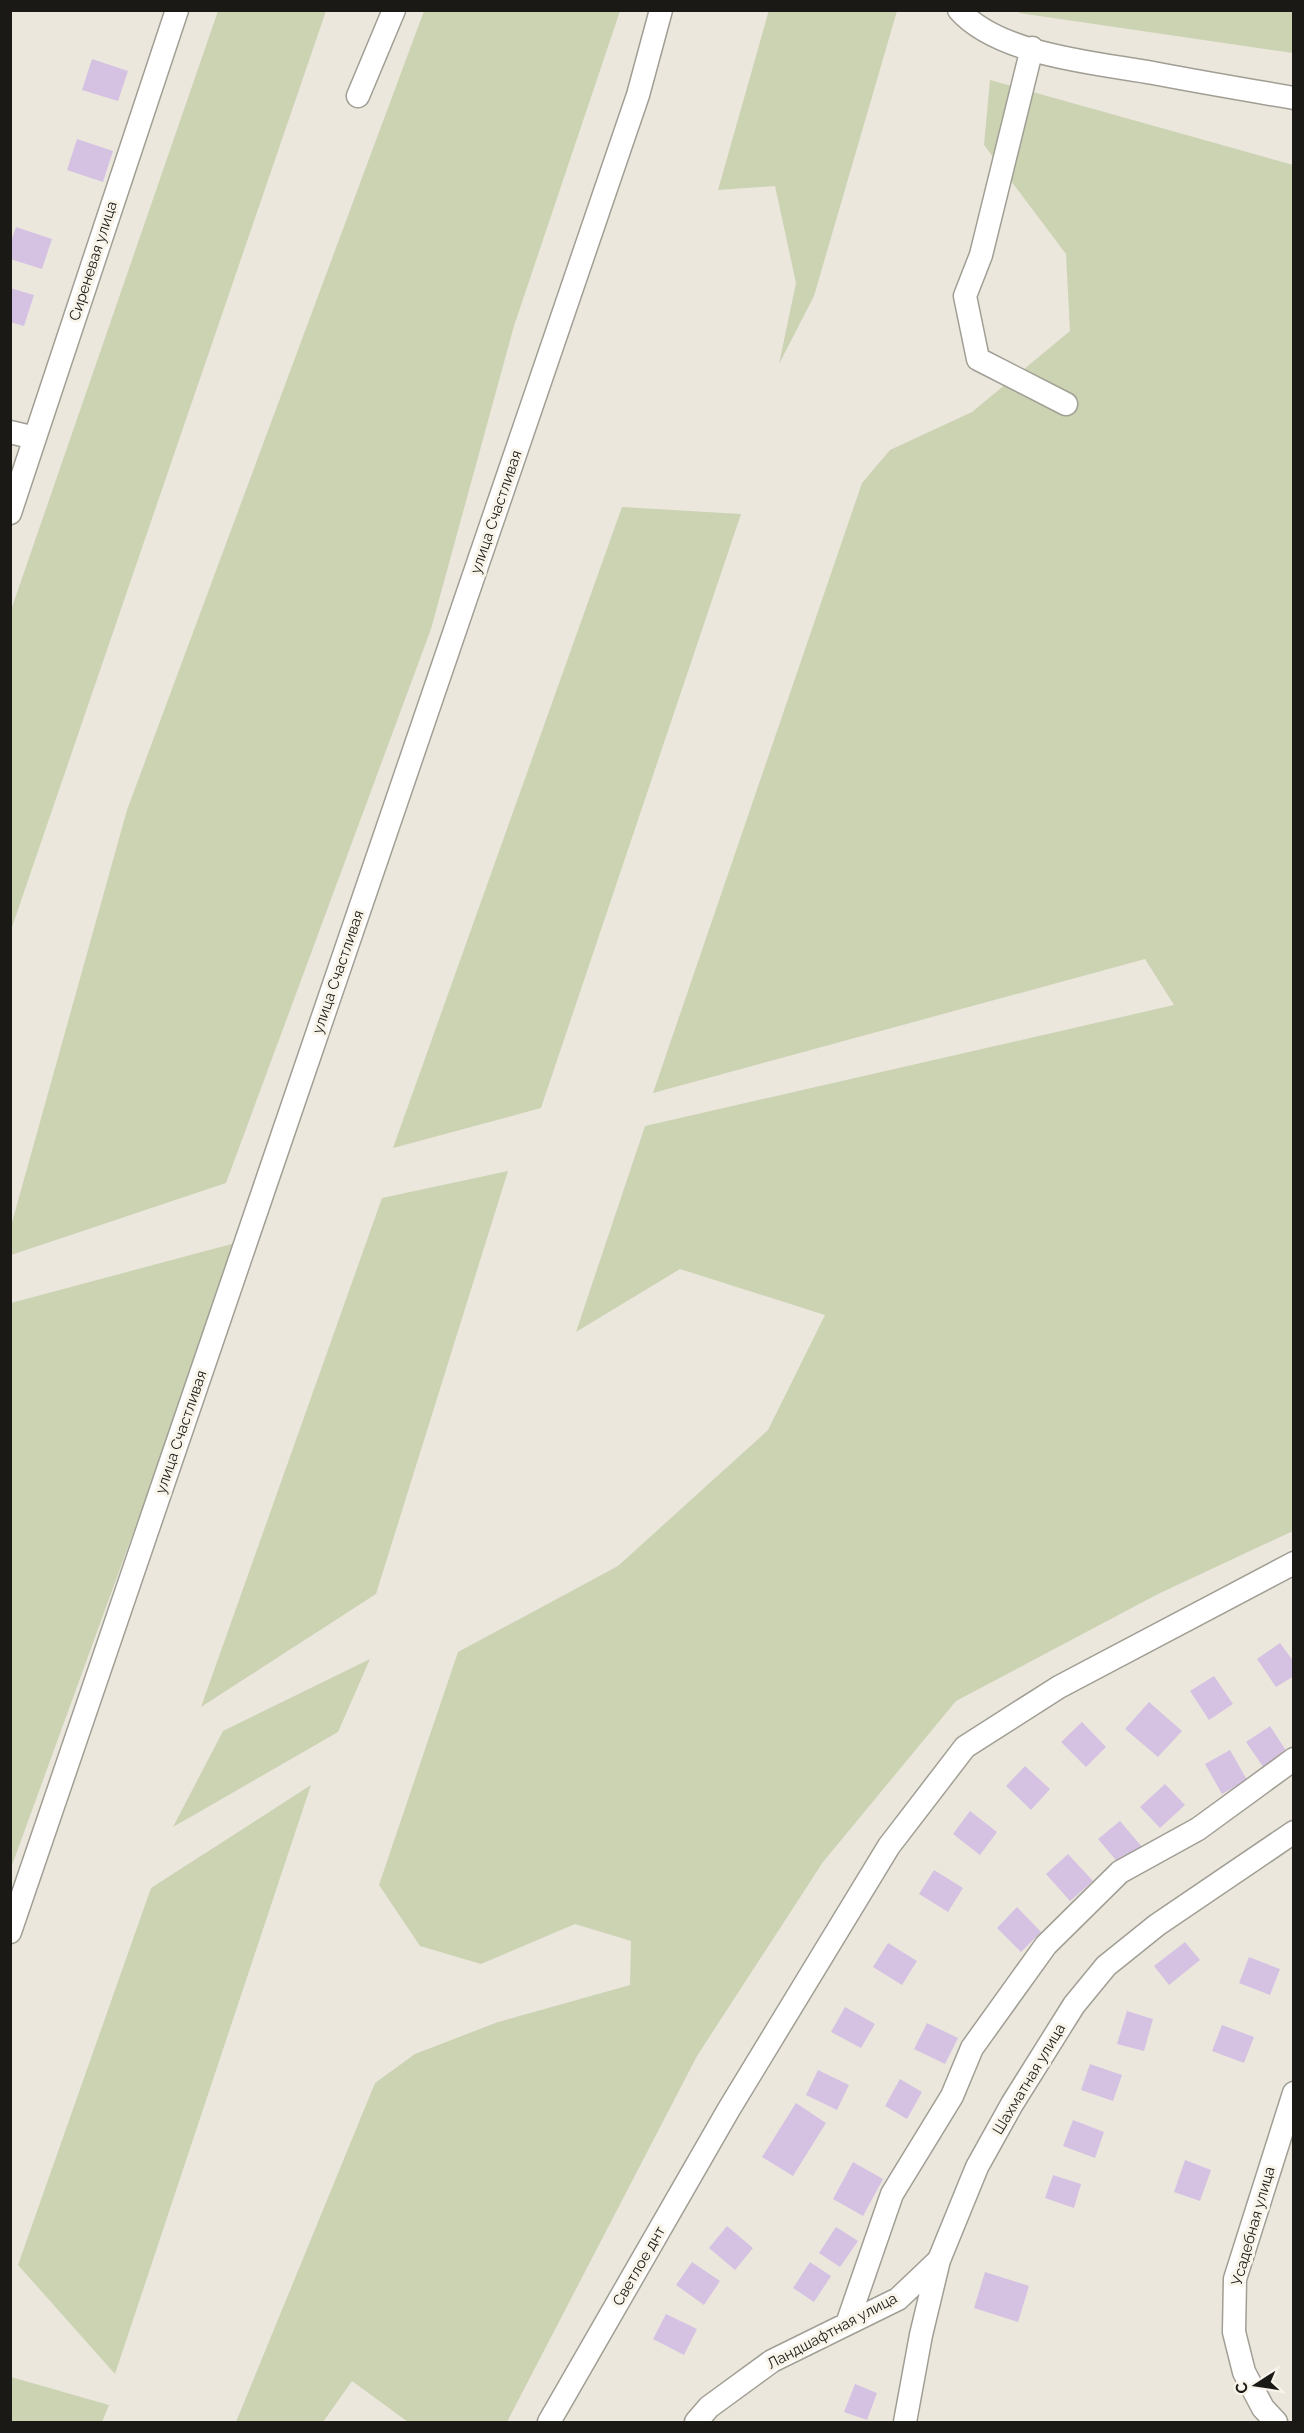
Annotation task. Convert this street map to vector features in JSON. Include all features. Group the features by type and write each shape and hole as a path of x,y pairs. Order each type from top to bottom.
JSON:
{"street":[{"name":"Сиреневая улица","path":"10,513 177,10"},
{"path":"358,96 394,10"},
{"name":"улица Счастливая","path":"10,1932 638,95 661,10"},
{"path":"959,10 967,20 1002,39 1059,56 1293,98"},
{"path":"1032,48 981,255 965,296 978,359 1066,405"},
{"path":"10,432 35,438"},
{"name":"Светлое днт","path":"549,2422 729,2109 889,1846 965,1747 1059,1687 1293,1563"},
{"path":"847,2324 891,2194 952,2096 972,2048 1046,1945 1120,1872 1198,1829 1293,1759"},
{"name":"Шахматная улица","path":"905,2422 921,2335 939,2260 977,2167 1012,2104 1074,2005 1106,1966 1157,1925 1293,1832"},
{"name":"Усадебная улица","path":"1276,2422 1263,2408 1244,2372 1234,2332 1235,2279 1293,2093"},
{"name":"Ландшафтная улица","path":"696,2422 709,2407 772,2361 898,2299 939,2260"}],"green space":[{"path":"769,10 897,11 814,296 779,364 796,283 775,186 718,190"},
{"path":"218,11 326,11 11,930 11,610"},
{"path":"424,11 620,11 514,326 431,629 226,1183 11,1255 11,1226 127,810"},
{"path":"1019,11 1293,11 1293,53 1019,13"},
{"path":"990,80 1293,165 1293,1531 1158,1594 956,1701 823,1862 697,2056 507,2422 408,2422 352,2381 323,2422 236,2422 375,2083 415,2054 498,2022 630,1985 631,1941 575,1924 481,1964 420,1946 379,1885 458,1652 618,1566 768,1430 825,1315 680,1269 576,1332 645,1126 1174,1005 1145,959 653,1093 862,483 890,450 972,412 1070,331 1066,254 984,145"},
{"path":"622,507 741,514 541,1108 393,1148"},
{"path":"508,1171 376,1594 201,1707 382,1198"},
{"path":"239,1242 11,1868 11,1303"},
{"path":"370,1659 338,1732 173,1827 223,1731"},
{"path":"311,1785 115,2374 18,2265 151,1888"},
{"path":"10,2377 109,2405 102,2422 11,2422"}],"building":[{"path":"92,59 128,71 118,101 82,90"},
{"path":"77,139 113,151 103,182 67,170"},
{"path":"16,227 52,239 42,269 10,259 10,244"},
{"path":"10,288 34,295 24,326 10,322"},
{"path":"1280,1643 1294,1662 1294,1676 1276,1687 1257,1659"},
{"path":"1214,1676 1233,1704 1209,1720 1190,1691"},
{"path":"1149,1702 1182,1731 1158,1757 1125,1729"},
{"path":"1082,1722 1106,1747 1086,1767 1061,1742"},
{"path":"1270,1726 1289,1755 1266,1771 1246,1742"},
{"path":"1230,1750 1247,1780 1222,1794 1205,1764"},
{"path":"1025,1766 1050,1789 1031,1810 1006,1786"},
{"path":"1165,1784 1185,1805 1160,1828 1140,1807"},
{"path":"970,1811 997,1832 980,1855 953,1834"},
{"path":"1120,1821 1142,1847 1120,1865 1098,1839"},
{"path":"1068,1854 1093,1881 1070,1901 1046,1874"},
{"path":"934,1870 963,1888 948,1912 919,1894"},
{"path":"1017,1907 1041,1932 1021,1952 997,1928"},
{"path":"1185,1942 1200,1960 1169,1985 1154,1966"},
{"path":"888,1943 917,1961 902,1985 873,1967"},
{"path":"1249,1957 1280,1969 1270,1995 1239,1983"},
{"path":"845,2007 875,2024 861,2048 831,2032"},
{"path":"1127,2011 1153,2019 1144,2051 1117,2044"},
{"path":"927,2023 958,2038 945,2064 914,2049"},
{"path":"1222,2025 1254,2037 1244,2063 1212,2051"},
{"path":"1090,2064 1122,2075 1113,2101 1081,2090"},
{"path":"818,2070 849,2085 837,2110 806,2095"},
{"path":"900,2079 922,2092 907,2119 885,2106"},
{"path":"796,2103 826,2123 793,2176 762,2157"},
{"path":"1073,2120 1104,2132 1095,2158 1063,2146"},
{"path":"1185,2160 1211,2170 1200,2201 1174,2192"},
{"path":"853,2162 883,2179 863,2216 833,2199"},
{"path":"1053,2175 1081,2184 1074,2208 1045,2198"},
{"path":"727,2226 753,2248 735,2270 709,2248"},
{"path":"836,2227 858,2241 840,2267 819,2253"},
{"path":"692,2262 720,2281 704,2305 676,2285"},
{"path":"810,2262 831,2276 814,2302 793,2288"},
{"path":"985,2272 1029,2286 1018,2322 974,2308"},
{"path":"666,2314 697,2329 684,2355 653,2339"},
{"path":"855,2384 877,2393 867,2420 844,2412"}]}
